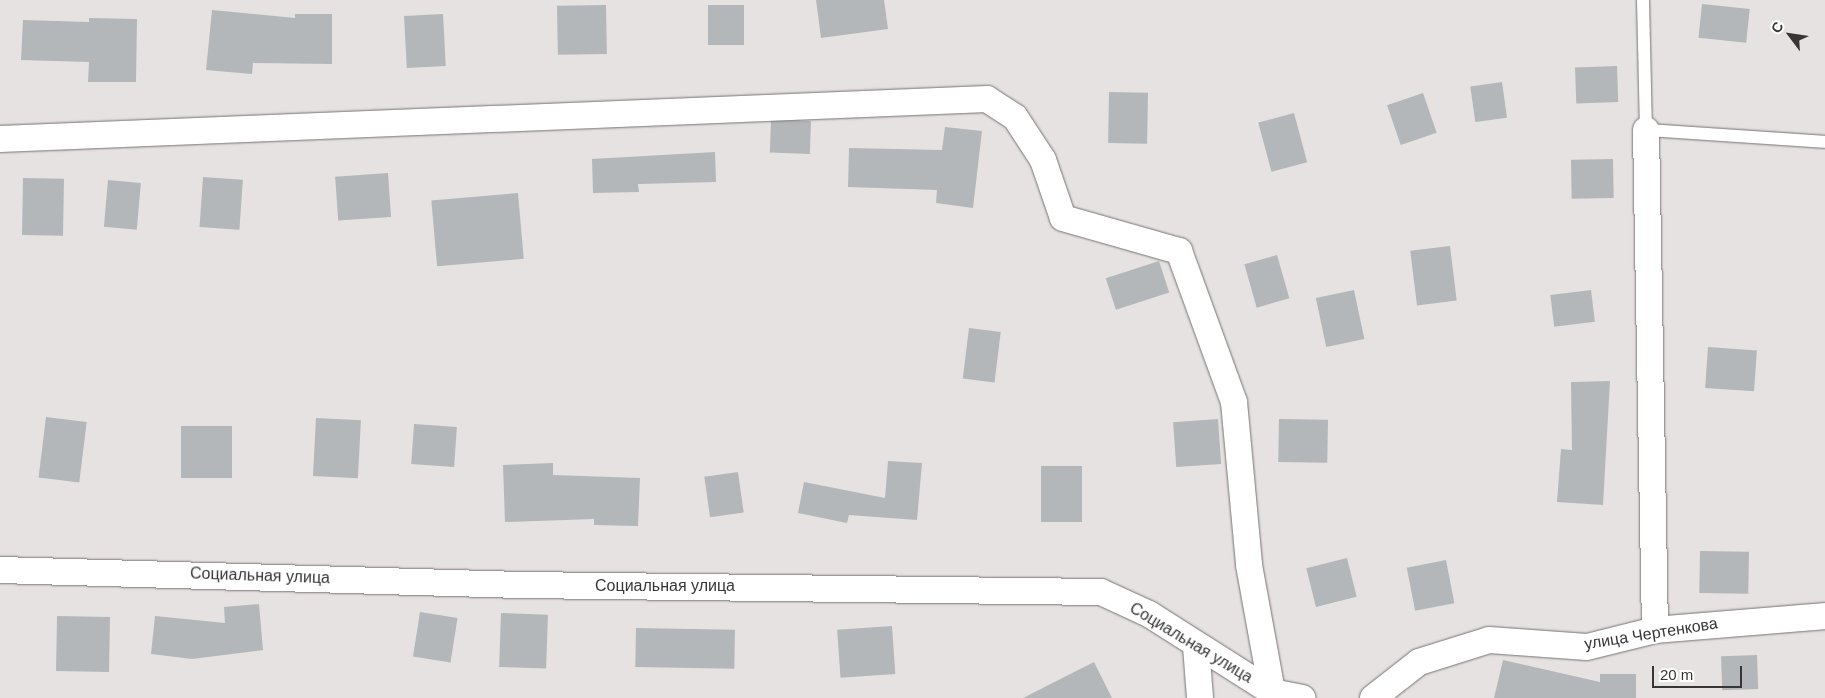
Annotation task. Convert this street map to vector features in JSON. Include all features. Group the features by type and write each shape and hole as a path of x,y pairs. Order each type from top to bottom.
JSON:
{"street":[{"path":"0,139 986,99 1015,117 1043,160 1063,218 1179,251 1234,402 1249,565 1272,692"},
{"path":"1646,130 1655,630"},
{"name":"Социальная улица","path":"0,570 520,585 1101,592 1149,614 1196,646 1272,692 1302,698"},
{"name":"улица Чертенкова","path":"1373,698 1419,662 1490,640 1587,647 1655,630 1825,616"},
{"path":"1196,646 1200,698"}],"lane":[{"path":"1643,0 1646,130 1825,142"}],"building":[{"path":"816,0 884,0 888,29 821,38"},
{"path":"1702,4 1750,9 1746,43 1698,38"},
{"path":"606,5 607,54 558,55 557,6"},
{"path":"708,5 744,5 744,45 708,45"},
{"path":"212,10 295,18 295,14 332,14 332,64 253,63 252,74 206,70"},
{"path":"443,14 446,66 407,68 404,16"},
{"path":"89,18 137,19 136,82 88,82 89,62 21,60 23,20 89,22"},
{"path":"1617,66 1618,102 1576,103 1575,67"},
{"path":"1502,82 1507,118 1475,122 1470,86"},
{"path":"1109,92 1148,93 1147,144 1108,143"},
{"path":"1423,93 1437,133 1401,145 1387,105"},
{"path":"1294,113 1307,162 1271,172 1258,123"},
{"path":"771,120 811,121 810,154 770,153"},
{"path":"945,127 982,131 973,208 936,203 937,190 848,187 849,148 942,150"},
{"path":"715,152 716,182 638,184 639,192 593,193 592,159"},
{"path":"1613,159 1614,198 1572,199 1571,160"},
{"path":"388,173 391,217 338,221 335,177"},
{"path":"203,177 243,180 239,230 200,227"},
{"path":"23,178 64,179 63,236 22,235"},
{"path":"108,180 141,183 137,230 104,227"},
{"path":"518,193 524,259 437,266 431,201"},
{"path":"1450,246 1457,301 1417,305 1410,251"},
{"path":"1277,255 1289,298 1257,308 1244,264"},
{"path":"1159,261 1169,292 1116,310 1106,278"},
{"path":"1354,290 1364,339 1326,347 1316,298"},
{"path":"1591,290 1595,322 1554,327 1550,295"},
{"path":"969,328 1001,332 995,383 963,379"},
{"path":"1708,347 1757,350 1754,391 1705,388"},
{"path":"1610,381 1603,505 1557,502 1561,449 1572,450 1571,382"},
{"path":"46,417 87,422 79,483 39,478"},
{"path":"316,418 361,420 358,478 313,476"},
{"path":"1218,419 1221,464 1176,467 1173,422"},
{"path":"1279,419 1328,420 1327,463 1278,462"},
{"path":"414,424 457,427 454,467 411,464"},
{"path":"181,426 232,426 232,478 181,478"},
{"path":"888,461 922,463 917,520 849,515 847,523 798,513 804,482 885,498"},
{"path":"553,463 553,475 640,478 638,526 594,525 594,519 505,522 503,465"},
{"path":"1041,466 1082,466 1082,522 1041,522"},
{"path":"738,472 744,513 710,517 704,477"},
{"path":"1700,551 1749,552 1748,594 1699,593"},
{"path":"1347,558 1357,597 1316,607 1306,568"},
{"path":"1446,560 1454,603 1415,611 1407,568"},
{"path":"259,604 263,650 192,659 151,654 155,616 225,623 224,607"},
{"path":"420,612 458,618 450,662 413,656"},
{"path":"501,613 548,615 546,669 499,667"},
{"path":"57,616 110,617 109,672 56,671"},
{"path":"892,626 895,674 840,678 837,630"},
{"path":"636,628 735,630 734,669 635,667"},
{"path":"1757,655 1758,689 1722,690 1721,656"},
{"path":"1503,660 1600,682 1600,674 1636,674 1636,698 1494,698"},
{"path":"1094,662 1112,698 1023,698"}]}
